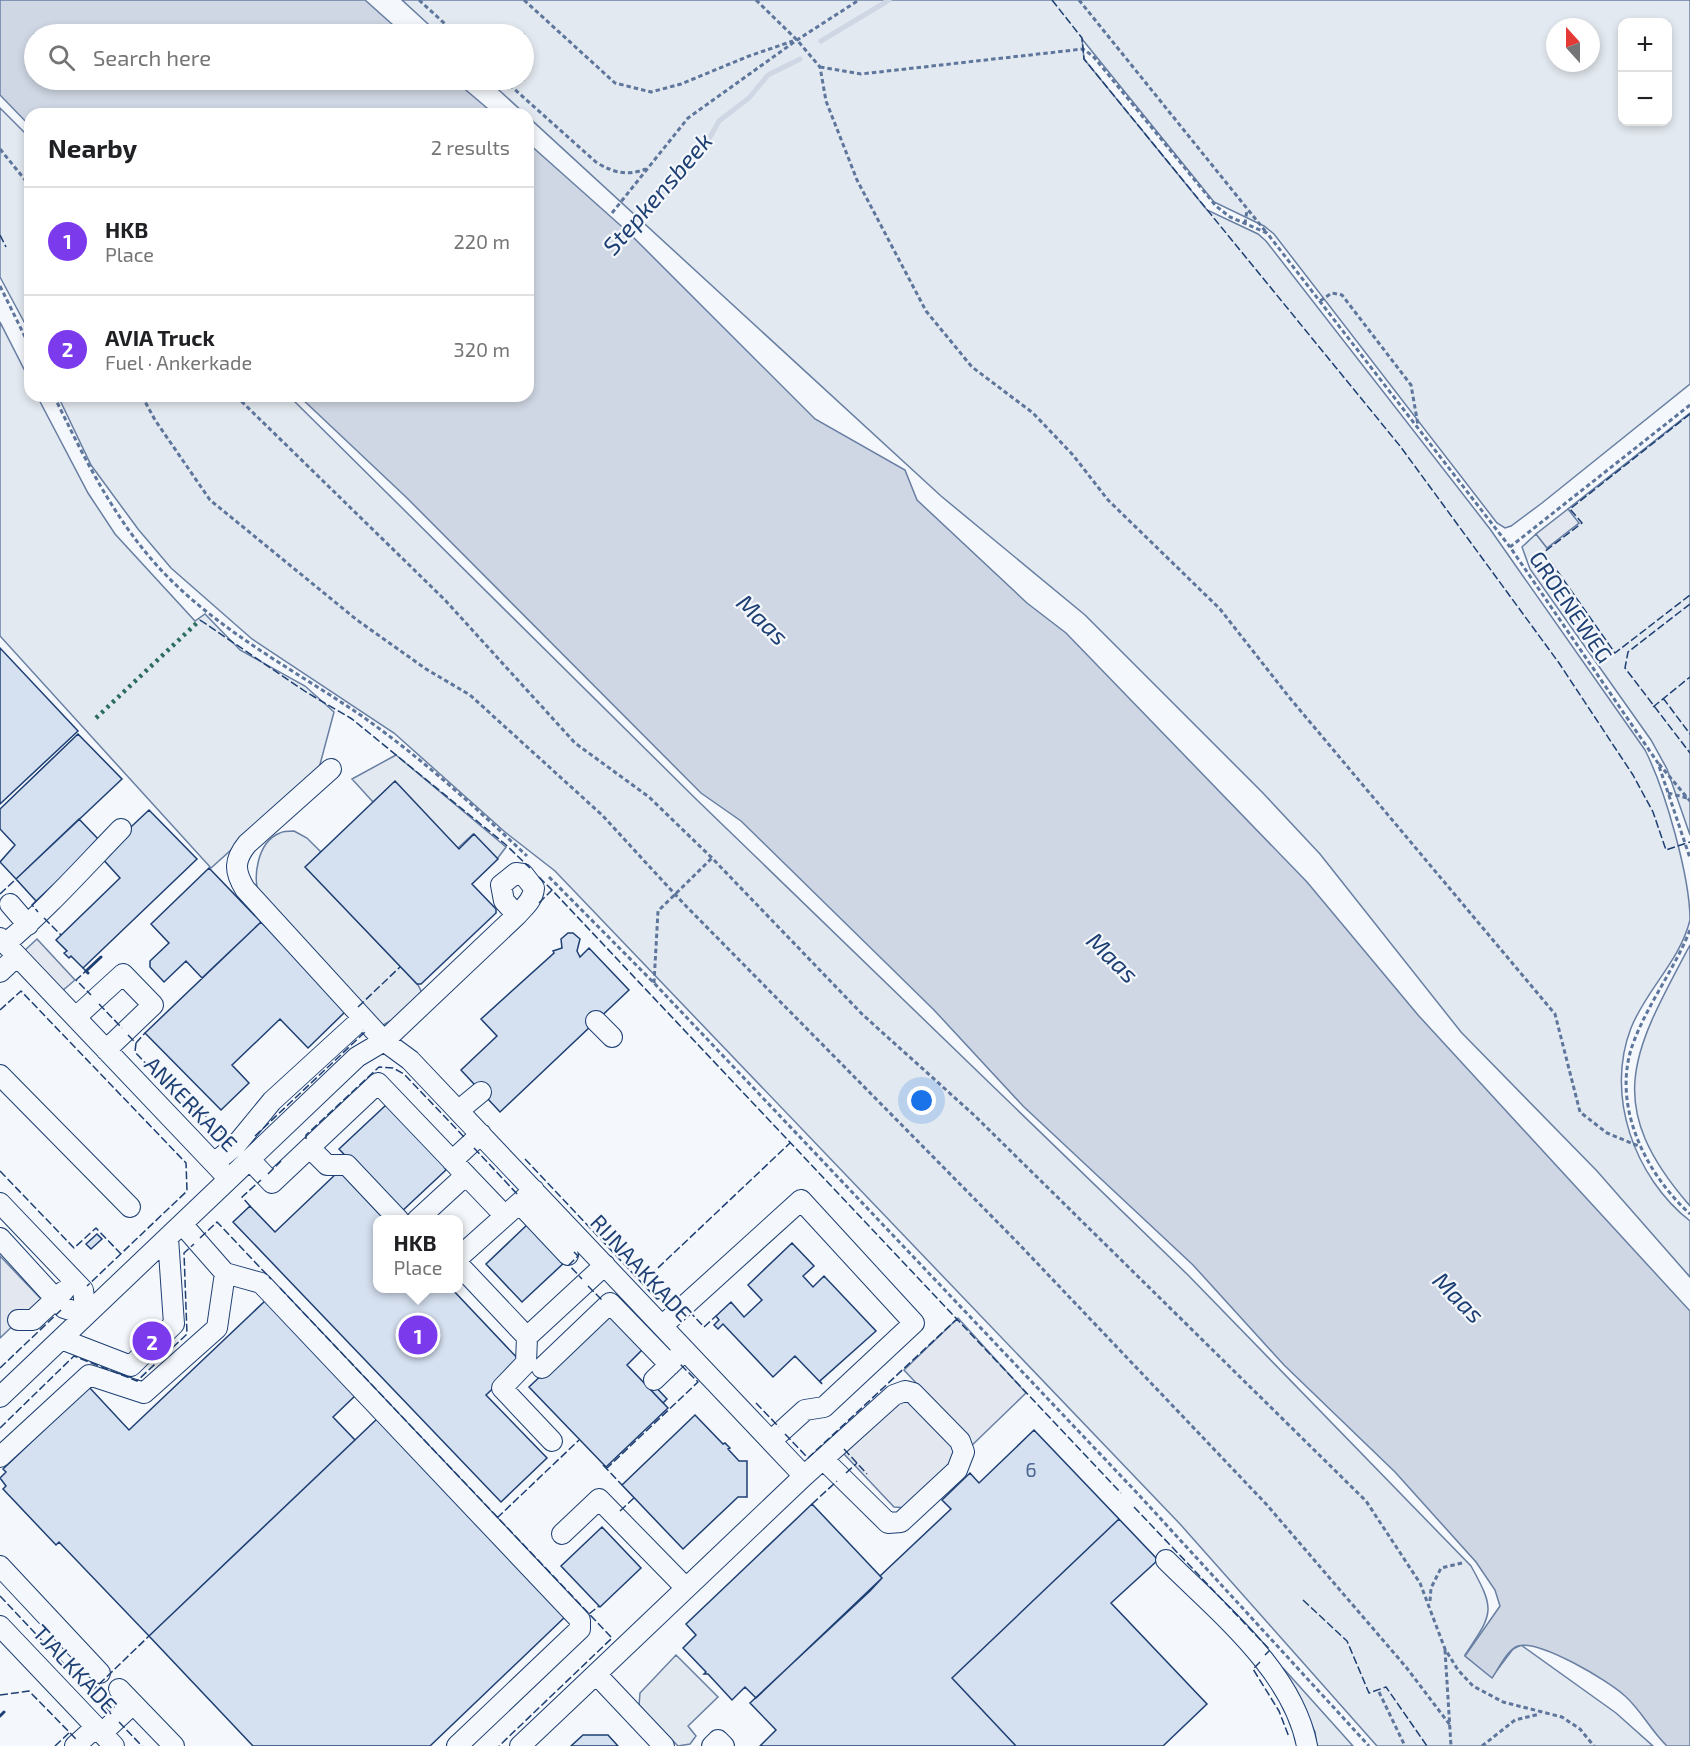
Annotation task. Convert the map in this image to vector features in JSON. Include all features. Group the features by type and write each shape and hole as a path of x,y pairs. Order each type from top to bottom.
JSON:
{"street":[{"name":"RIJNAAKKADE","path":"331,769 247,844 237,856 238,877 245,889 384,1041 410,1060 481,1134 520,1203 604,1265 804,1476"},
{"path":"0,972 7,946 121,829"},
{"path":"10,904 28,925"},
{"path":"229,1179 357,1058 384,1041 517,915"},
{"name":"ANKERKADE","path":"0,1397 229,1179 7,946"},
{"path":"75,1017 123,974 153,1005 106,1050"},
{"path":"596,1021 612,1037"},
{"path":"214,1163 235,1146 273,1101 354,1026"},
{"path":"0,1075 130,1207"},
{"path":"250,1160 272,1183 378,1083 459,1168 520,1203 568,1255"},
{"path":"459,1111 481,1092"},
{"path":"421,1215 459,1168 481,1134"},
{"path":"310,1148 327,1165 347,1165 394,1215"},
{"path":"662,1326 801,1200 914,1323 824,1407 805,1410 772,1440"},
{"path":"0,1203 83,1290 86,1315 64,1308 0,1238"},
{"path":"463,1254 520,1203"},
{"path":"182,1224 225,1273 261,1283 580,1620 580,1629 457,1746"},
{"path":"61,1339 131,1366 174,1324 168,1238"},
{"path":"552,1441 502,1388 526,1363 527,1337 604,1265"},
{"path":"463,1268 527,1337"},
{"path":"0,1457 89,1375 144,1393 217,1328 225,1273"},
{"path":"18,1320 33,1320 75,1282"},
{"path":"542,1368 610,1303 670,1365"},
{"path":"654,1380 685,1350"},
{"path":"529,1743 596,1674 686,1588 804,1476 894,1395 905,1391 913,1393 960,1441 964,1452 957,1470 921,1504 901,1521 888,1523 823,1459"},
{"path":"561,1534 599,1499 686,1588"},
{"path":"1166,1560 1263,1658 1281,1684 1305,1739 1290,1746"},
{"path":"0,1566 100,1673"},
{"name":"TJALKKADE","path":"0,1626 104,1735"},
{"path":"596,1674 664,1746"},
{"path":"119,1689 174,1746"},
{"path":"75,1746 104,1735 133,1704"},
{"path":"712,1746 718,1740 724,1746"}],"path":[{"path":"419,0 445,24"},
{"path":"524,0 615,83 651,92 681,84 748,56 797,40"},
{"path":"756,0 797,40 820,67 826,101 857,180 926,311 972,367 1032,413 1073,455 1108,500 1220,609 1289,697 1555,1014 1580,1112 1607,1133 1641,1147"},
{"path":"612,213 688,118 797,40 859,0"},
{"path":"1079,0 1320,301 1510,547"},
{"path":"820,67 861,74 1083,49 1093,56 1216,206 1245,224 1267,234"},
{"path":"515,90 597,163 611,171 630,175 647,169"},
{"path":"0,149 24,179"},
{"path":"1245,224 1247,210"},
{"path":"0,286 24,335"},
{"path":"1320,301 1332,293 1342,295 1411,385 1418,427"},
{"path":"57,402 108,500 144,551 189,596 267,656 357,713 398,744 472,804 533,861"},
{"path":"145,402 210,500 357,620 426,669 470,695 602,816 675,894 1017,1242 1266,1505 1406,1667 1450,1725"},
{"path":"242,402 445,600 575,743 649,797 712,858 863,1015 1007,1147 1366,1501 1420,1583 1430,1603 1445,1649 1458,1670 1473,1686 1503,1702 1562,1717 1580,1729 1594,1746"},
{"name":"GROENEWEG","path":"1690,405 1510,547 1658,763 1690,858"},
{"path":"1658,763 1689,800"},
{"path":"1668,794 1689,800"},
{"path":"654,982 658,911 712,858"},
{"path":"542,870 654,982 1138,1494 1369,1746"},
{"path":"1690,931 1634,1041 1627,1066 1630,1122 1641,1147 1661,1181 1690,1214"},
{"path":"1430,1603 1431,1588 1442,1568 1462,1563"},
{"path":"1445,1649 1451,1746"},
{"path":"1379,1692 1405,1746"},
{"path":"1482,1746 1515,1720 1541,1713"}],"shaded area":[{"path":"402,0 1690,0 1690,384 1542,503 1505,528 1497,523 1274,234 1264,226 1214,202 1082,39 1084,59 1207,210 1258,234 1266,241 1490,529 1645,750 1653,767 1675,834 1686,881 1690,920 1679,949 1637,1014 1631,1028 1624,1054 1621,1080 1623,1107 1640,1158 1654,1182 1670,1203 1690,1221 1690,1277 1597,1171 1461,1032 1320,854 1262,792 1085,615 941,496 534,122 534,108 518,108 499,90 534,90 534,24 428,24"},
{"path":"0,108 24,132 24,322 0,277"},
{"path":"0,322 24,369 24,402 40,402 88,493 115,534 195,621 205,614 240,650 305,686 334,712 318,772 211,868 0,636"},
{"path":"61,402 295,402 697,800 1188,1275 1471,1566 1485,1593 1488,1612 1481,1630 1465,1655 1492,1677 1513,1649 1521,1645 1616,1713 1653,1746 1377,1746 1180,1524 555,871 505,832 394,733 252,639 171,568 138,529 91,465"},
{"path":"1690,413 1690,835 1667,769 1651,740 1530,569 1522,547 1536,534 1547,548 1578,523 1568,509"},
{"path":"1568,509 1579,523 1547,548 1536,534"},
{"path":"396,755 506,847 497,859 473,834 457,849 394,783 373,802 352,779"},
{"path":"294,831 307,838 321,852 306,867 418,985 422,993 395,1025 390,1021 380,1027 260,897 257,871 261,852 272,838 283,832"},
{"path":"37,939 75,980 61,992 23,952"},
{"path":"1690,945 1690,1206 1662,1170 1644,1137 1636,1107 1635,1077 1641,1048 1653,1017"},
{"path":"0,1256 41,1299 0,1338"},
{"path":"958,1318 1026,1393 907,1508 894,1507 844,1454 918,1385 904,1370"},
{"path":"676,1655 718,1697 688,1726 696,1736 690,1744 678,1746 639,1706 640,1693"},
{"path":"1283,1668 1353,1746 1317,1746 1315,1732"}],"water":[{"path":"0,0 365,0 392,24 24,24 24,90 466,90 487,108 24,108 24,120 0,95"},
{"name":"Maas","path":"534,148 629,233 815,419 905,470 917,500 1027,603 1066,633 1307,882 1418,1015 1690,1311 1690,1746 1667,1746 1617,1689 1557,1655 1528,1646 1518,1646 1507,1655 1492,1678 1465,1656 1500,1606 1495,1590 1476,1562 1395,1472 1284,1365 1193,1265 1023,1106 934,1010 741,821 701,793 407,498 305,402 534,402"}],"building":[{"path":"0,648 78,731 0,804"},
{"path":"78,734 122,779 16,879 0,862 15,845 0,829 0,809"},
{"path":"395,781 459,849 474,834 498,859 472,884 496,909 496,913 421,984 417,984 305,867"},
{"path":"149,810 197,859 83,968 71,956 69,958 64,953 67,951 56,940 120,878 100,856"},
{"path":"79,819 100,841 36,901 16,879"},
{"path":"209,868 261,922 202,978 186,961 164,982 150,967 150,961 169,943 151,924"},
{"path":"261,922 346,1011 308,1048 280,1019 232,1065 249,1083 221,1110 145,1033"},
{"path":"568,933 573,933 580,939 577,951 580,957 589,948 629,990 500,1112 461,1070 497,1036 481,1019 554,953 553,951 562,948 561,939"},
{"path":"386,1105 447,1169 400,1213 339,1149"},
{"path":"339,1171 380,1215 373,1215 373,1293 456,1293 521,1362 486,1395 547,1458 501,1502 233,1222 250,1206 275,1232"},
{"path":"529,1223 566,1261 522,1302 486,1264"},
{"path":"97,1234 102,1239 91,1249 86,1244"},
{"path":"792,1243 814,1266 803,1276 813,1287 824,1276 876,1331 820,1381 822,1384 795,1356 773,1377 723,1324 718,1329 714,1325 719,1320 716,1316 731,1302 744,1317 762,1300 748,1285"},
{"path":"266,1300 356,1395 333,1417 355,1440 149,1636 59,1542 56,1545 3,1489 6,1486 0,1478 6,1472 3,1469 89,1387 129,1430"},
{"path":"610,1310 645,1347 627,1365 668,1408 606,1467 529,1387"},
{"path":"650,1381 667,1399 663,1403 645,1384"},
{"path":"695,1415 723,1444 725,1443 730,1448 728,1449 739,1461 747,1461 747,1497 738,1497 683,1549 622,1485"},
{"path":"378,1418 566,1616 430,1746 253,1746 149,1636"},
{"path":"1034,1430 1119,1519 952,1678 1016,1746 760,1746 776,1730 750,1703 870,1591 882,1578 880,1576 951,1509 942,1500 970,1473 979,1483"},
{"path":"812,1504 882,1578 756,1698 745,1687 732,1700 708,1674 704,1674 706,1672 683,1648 696,1635 686,1624"},
{"path":"1119,1519 1158,1560 1111,1603 1207,1704 1163,1746 1016,1746 952,1678"},
{"path":"602,1527 641,1568 600,1607 561,1566"},
{"path":"583,1735 608,1735 618,1746 571,1746"}],"waterway":[{"name":"Stepkensbeek","path":"821,41 889,0"},
{"name":"Stepkensbeek","path":"623,234 704,148 719,121 749,98 768,75 800,59"}],"hedge":[{"path":"96,718 200,620"}],"fence":[{"path":"1052,0 1082,38 1084,59 1400,446 1559,663 1633,775 1653,812 1666,850 1690,842"},
{"path":"0,235 6,247"},
{"path":"1690,414 1570,509 1582,523 1544,552 1615,653 1690,595"},
{"path":"1690,604 1628,652 1625,668 1690,753"},
{"path":"200,620 306,692 352,719 505,844 530,868"},
{"path":"1653,707 1690,677"},
{"path":"1663,698 1690,734"},
{"path":"539,877 552,890"},
{"path":"0,894 16,879"},
{"path":"539,903 552,890 1121,1493"},
{"path":"36,901 32,905 38,912"},
{"path":"44,918 61,935"},
{"path":"358,1007 400,967"},
{"path":"83,968 86,971 76,980 91,995"},
{"path":"0,1010 21,991 186,1163 187,1191 87,1286"},
{"path":"99,1004 122,1028"},
{"path":"255,1136 365,1032 363,1030"},
{"path":"128,1035 136,1043 145,1033"},
{"path":"136,1043 135,1052 189,1109 203,1113 232,1142"},
{"path":"306,1139 306,1135 379,1067 393,1068 404,1074 466,1139"},
{"path":"642,1283 790,1143"},
{"path":"474,1148 519,1196"},
{"path":"525,1159 657,1299 674,1295 680,1302"},
{"path":"268,1174 281,1161"},
{"path":"0,1171 74,1248 96,1228 121,1254"},
{"path":"250,1206 242,1197 261,1180"},
{"path":"200,1238 217,1222 271,1279"},
{"path":"0,1428 74,1356 137,1381 187,1334 184,1253 194,1244"},
{"path":"574,1252 578,1256 569,1265 582,1279"},
{"path":"588,1286 603,1301"},
{"path":"280,1288 612,1638 499,1746"},
{"path":"0,1368 61,1310"},
{"path":"689,1311 704,1327 716,1316"},
{"path":"785,1434 808,1458 957,1319"},
{"path":"606,1469 698,1382 679,1363"},
{"path":"756,1403 779,1427"},
{"path":"497,1518 579,1440"},
{"path":"844,1449 867,1474"},
{"path":"846,1473 857,1463"},
{"path":"603,1465 622,1485"},
{"path":"812,1504 837,1481"},
{"path":"620,1511 634,1498"},
{"path":"1134,1507 1270,1650 1265,1655"},
{"path":"0,1596 113,1716"},
{"path":"1303,1600 1347,1641 1369,1693 1386,1687 1427,1746"},
{"path":"589,1614 599,1606"},
{"path":"91,1692 149,1636"},
{"path":"1260,1662 1253,1669 1279,1711 1289,1737"},
{"path":"0,1695 29,1691 76,1739"},
{"path":"119,1722 142,1746"},
{"path":"55,1746 70,1732"}],"wall":[{"path":"88,973 86,971 101,957"},
{"path":"0,1716 4,1712"}],"place":[{"name":"HKB","path":"418,1335"},
{"name":"AVIA Truck","path":"152,1341"}]}
